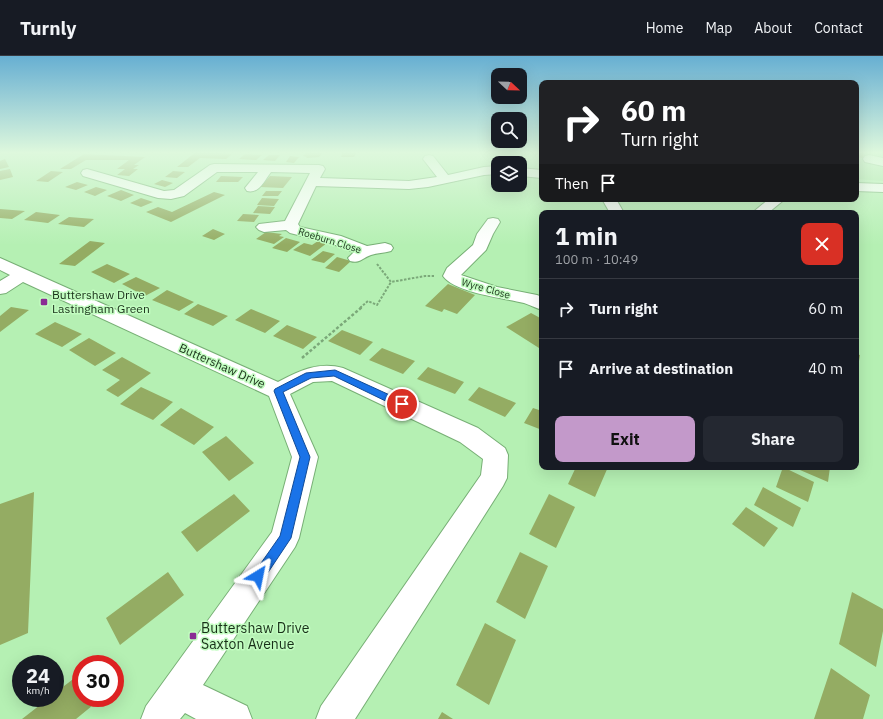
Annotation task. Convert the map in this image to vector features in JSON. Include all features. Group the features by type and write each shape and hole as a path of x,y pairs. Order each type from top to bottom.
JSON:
{"street":[{"name":"Roeburn Close","path":"121,183 163,195 171,195 179,193 193,183"},
{"path":"252,188 256,183"},
{"name":"Roeburn Close","path":"311,183 290,225 295,230 335,239 361,254"},
{"path":"342,183 409,185 421,183"},
{"path":"859,187 883,188"},
{"path":"763,210 774,202"},
{"name":"Wyre Close","path":"494,221 485,234 480,247 452,272 452,276 456,280 494,292 531,299 539,303"},
{"path":"264,227 290,225"},
{"path":"361,254 385,248"},
{"name":"Buttershaw Drive","path":"0,263 22,275 274,389 305,457 285,538 159,719"},
{"path":"0,289 22,275"},
{"path":"274,389 309,375 335,373 469,435 496,455 494,478 334,719"},
{"path":"179,691 234,719"}],"path":[{"path":"361,254 391,282"},
{"path":"274,389 368,301 377,305 391,282 425,276 452,276"}],"building":[{"path":"75,183 88,185 76,190 65,187"},
{"path":"156,183 173,183 165,187 154,184"},
{"path":"264,183 287,183 283,188 260,187"},
{"path":"96,187 107,190 95,196 84,192"},
{"path":"121,190 134,195 121,201 107,196"},
{"path":"266,191 282,191 278,196 262,196"},
{"path":"214,192 225,195 171,222 146,212 158,207 172,212"},
{"path":"141,198 153,202 141,207 130,203"},
{"path":"262,198 279,199 274,206 257,205"},
{"path":"258,206 275,207 270,214 253,213"},
{"path":"0,209 25,211 12,219 0,218"},
{"path":"36,212 60,215 48,223 24,220"},
{"path":"243,214 259,215 254,222 237,221"},
{"path":"69,217 94,219 84,227 58,224"},
{"path":"213,229 225,234 214,240 202,236"},
{"path":"266,232 282,234 279,236 284,237 274,244 256,239"},
{"path":"286,238 300,242 287,252 272,248"},
{"path":"90,241 105,243 75,266 59,264"},
{"path":"318,241 327,243 310,256 293,250 304,243 312,245"},
{"path":"323,251 335,254 324,263 311,260"},
{"path":"337,257 351,261 339,272 325,268"},
{"path":"107,264 130,274 114,283 91,272"},
{"path":"136,277 160,288 145,296 122,284"},
{"path":"448,284 475,295 457,314 444,309 442,312 425,306"},
{"path":"167,290 194,302 179,311 152,300"},
{"path":"198,304 228,316 213,326 184,314"},
{"path":"11,307 29,310 0,332 0,316"},
{"path":"251,309 280,321 265,333 235,320"},
{"path":"531,313 539,317 539,348 506,327"},
{"path":"55,322 82,334 62,347 35,334"},
{"path":"287,325 317,337 303,349 273,336"},
{"path":"342,330 373,342 360,355 328,341"},
{"path":"89,338 116,353 95,366 69,350"},
{"path":"382,348 415,361 403,374 369,360"},
{"path":"122,357 151,373 118,397 106,390 120,380 102,370"},
{"path":"428,367 464,382 455,394 417,379"},
{"path":"141,387 173,402 153,420 120,404"},
{"path":"479,387 516,403 505,417 468,400"},
{"path":"181,408 214,427 194,445 160,425"},
{"path":"533,408 539,410 539,429 524,423"},
{"path":"226,436 254,463 229,481 202,452"},
{"path":"575,470 607,470 595,497 568,484"},
{"path":"782,470 789,470 814,482 808,502 776,487"},
{"path":"800,470 830,470 828,482"},
{"path":"763,487 801,508 793,527 754,505"},
{"path":"34,492 28,633 0,645 0,504"},
{"path":"234,494 250,511 197,552 181,532"},
{"path":"549,494 575,507 556,548 529,534"},
{"path":"746,507 778,528 764,547 732,524"},
{"path":"520,552 548,566 525,619 496,602"},
{"path":"168,572 184,595 120,645 106,618"},
{"path":"852,592 883,609 883,631 876,667 839,644"},
{"path":"485,623 516,640 489,705 456,685"},
{"path":"831,668 870,695 863,719 814,719"},
{"path":"72,680 72,707 91,707 76,719 22,719 37,707 64,707 64,686"},
{"path":"442,712 453,719 438,719"}],"place":[{"name":"Buttershaw Drive Lastingham Green","path":"44,302"},
{"name":"Buttershaw Drive Saxton Avenue","path":"193,636"}],"route":[{"path":"258,576 285,538 305,457 278,391 309,375 335,373 402,404"}]}
